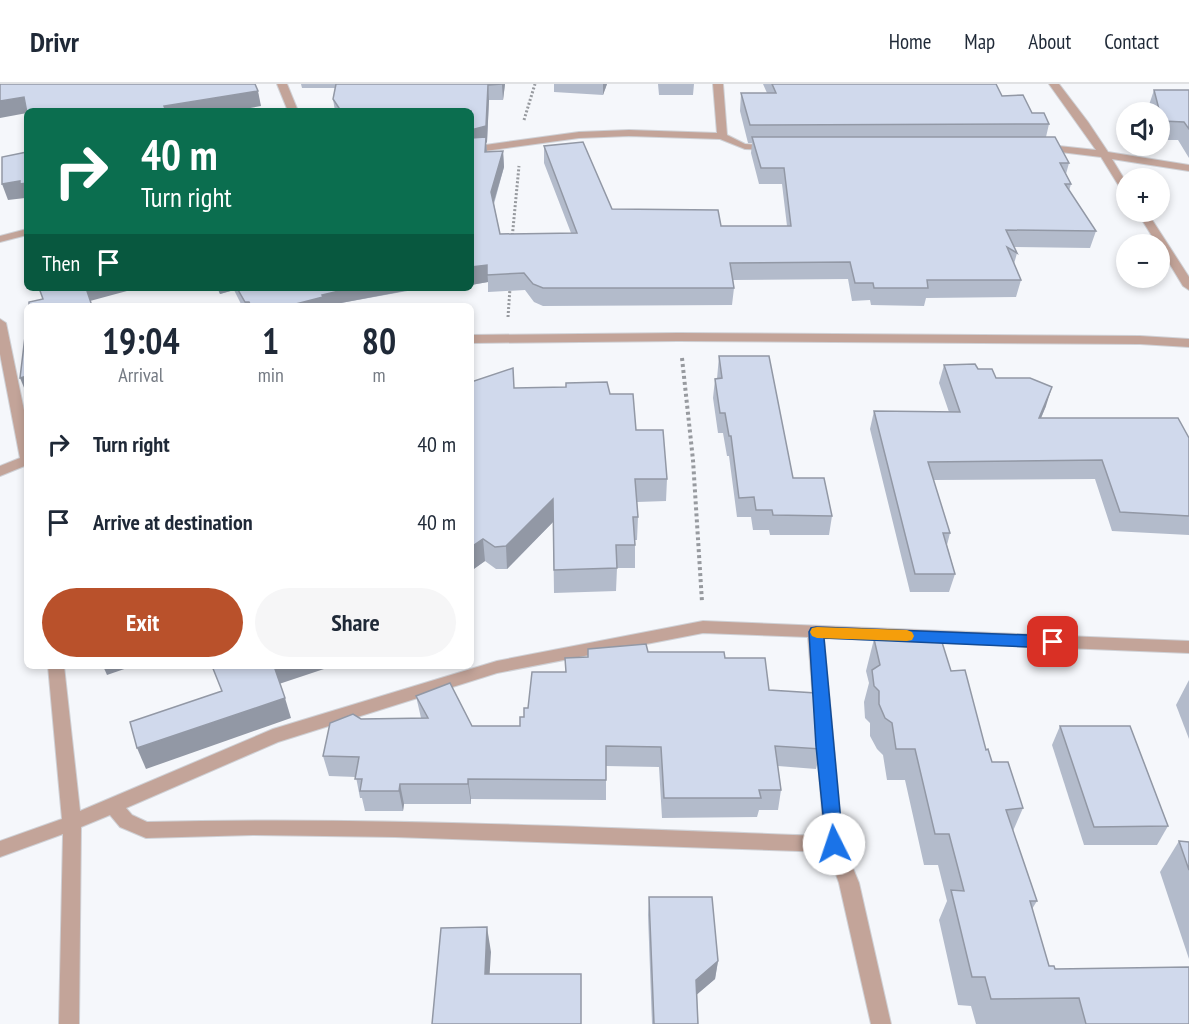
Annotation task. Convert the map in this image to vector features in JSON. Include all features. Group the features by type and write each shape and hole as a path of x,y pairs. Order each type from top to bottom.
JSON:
{"street":[{"path":"282,84 292,108"},
{"path":"718,84 722,136"},
{"path":"1054,84 1085,124 1116,174"},
{"path":"474,150 579,135 619,134 722,136 731,143 745,148 780,148"},
{"path":"1033,147 1102,152 1163,167 1189,168"},
{"path":"1148,222 1189,286"},
{"path":"0,238 24,233"},
{"path":"0,323 24,444"},
{"path":"474,339 678,337 1140,340 1189,343"},
{"path":"0,471 24,460"},
{"path":"0,849 72,823 273,736 497,667 704,627 1189,647"},
{"path":"816,632 834,844 849,882 881,1024"},
{"path":"56,669 72,823 69,1024"},
{"path":"113,806 126,821 146,830 254,827 383,829 834,844"}],"path":[{"path":"512,246 519,162 516,144 535,84"},
{"path":"507,338 511,282"},
{"path":"678,337 693,460 704,627"}],"building":[{"path":"0,84 255,84 258,91 164,106 165,108 26,108 24,97 0,101"},
{"path":"336,84 502,84 488,85 486,126 474,129 474,108 339,108 333,99"},
{"path":"772,84 996,84 1002,96 1023,95 1032,113 1044,113 1049,124 750,125 741,93 776,93"},
{"path":"1154,90 1189,90 1189,129 1184,122 1170,121 1170,102 1157,102"},
{"path":"486,137 485,152 503,151 491,192 500,234 577,233 544,146 583,142 612,209 718,210 721,226 791,226 784,168 761,168 752,137 1055,137 1069,163 1060,163 1071,184 1065,184 1096,231 1006,230 1017,253 1007,247 1021,280 927,280 928,288 874,288 873,283 855,283 850,262 730,263 734,288 543,288 533,284 524,273 487,275 487,265 474,267 474,138"},
{"path":"24,153 24,183 20,184 20,181 2,184 2,157"},
{"path":"40,291 87,291 91,303 29,303 43,299"},
{"path":"239,291 339,291 300,303 245,302"},
{"path":"24,345 24,377 20,378"},
{"path":"719,356 769,356 793,478 824,478 832,516 773,515 772,510 756,510 754,497 739,498 731,436 729,436 725,413 720,413 715,379 722,378"},
{"path":"975,364 978,369 992,369 996,378 1030,378 1052,387 1039,418 1178,418 1189,438 1189,516 1120,512 1102,460 928,462 950,533 943,533 955,574 915,574 874,411 960,412 944,365"},
{"path":"513,368 514,388 566,387 566,383 607,382 610,394 633,394 636,430 663,430 667,479 635,479 638,517 633,517 635,545 616,545 617,568 554,570 553,499 506,546 495,547 483,539 474,545 474,381"},
{"path":"874,639 941,639 951,671 965,670 986,750 988,749 992,762 1008,762 1023,808 1006,810 1037,901 1030,901 1049,966 1054,966 1055,969 1189,967 1189,1024 1086,1024 1079,998 991,999 985,977 972,977 951,890 964,891 949,834 935,834 915,749 896,749 892,723 885,718 879,704 879,691 874,686 872,670 880,665"},
{"path":"646,644 648,652 724,652 725,658 765,658 769,690 816,693 821,749 775,746 781,790 759,790 761,798 664,798 661,747 606,746 606,780 468,779 468,784 400,784 399,791 360,791 362,779 355,779 359,757 323,756 330,723 353,714 361,719 428,718 416,696 450,683 472,726 520,726 520,717 524,717 524,708 528,708 532,672 566,672 565,658 588,657 588,649"},
{"path":"213,669 275,669 285,698 137,748 130,722 222,691"},
{"path":"1060,726 1130,726 1168,826 1094,827"},
{"path":"1179,841 1189,842 1189,870"},
{"path":"649,897 712,897 718,961 696,980 698,1024 654,1024"},
{"path":"487,927 485,974 581,974 581,1024 432,1024 441,928"}],"slow traffic":[{"path":"817,632 907,636"}],"route":[{"path":"834,844 816,632 1053,642"}]}
